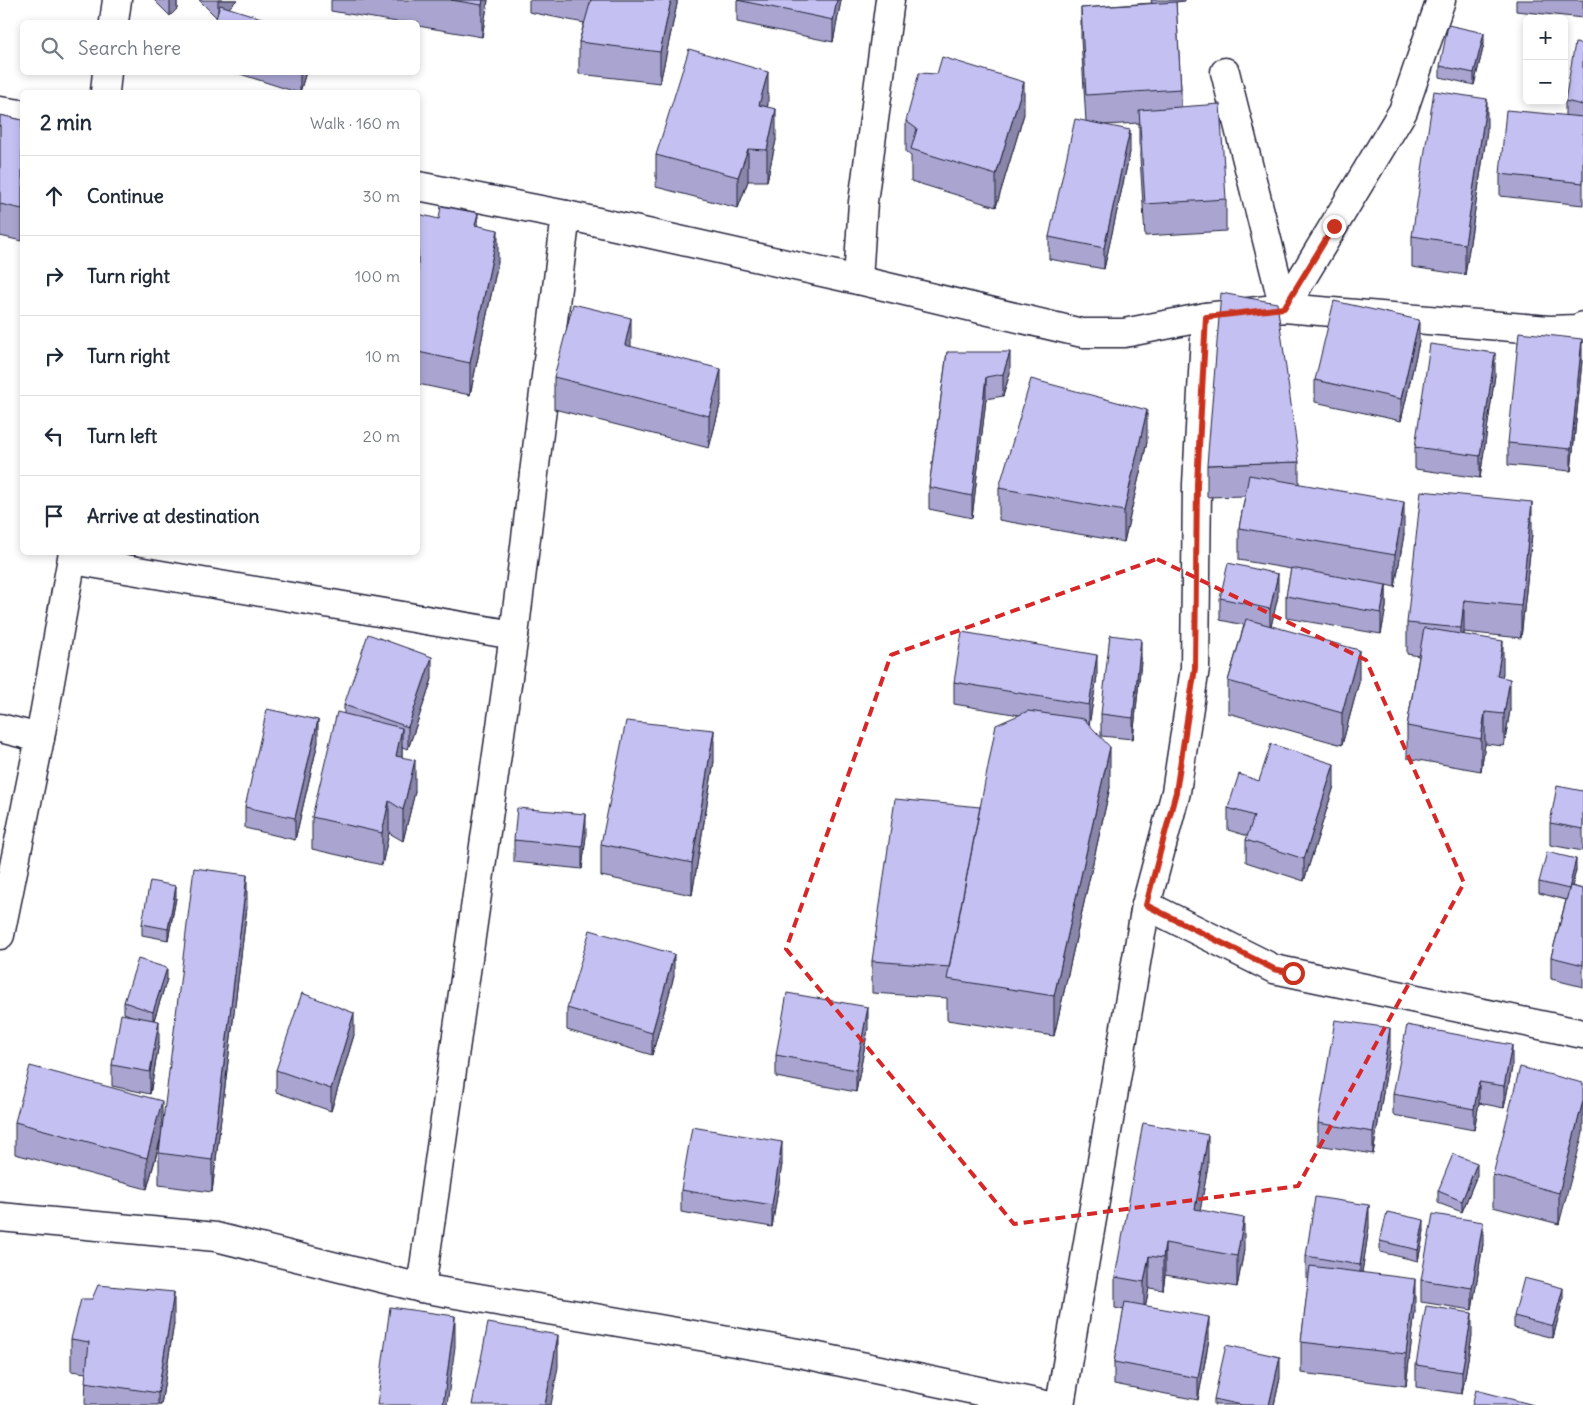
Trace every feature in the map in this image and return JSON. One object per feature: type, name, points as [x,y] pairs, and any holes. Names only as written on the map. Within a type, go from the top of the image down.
[{"type":"street","points":[[114,20],[117,0]]},
{"type":"street","points":[[858,280],[862,202],[890,0]]},
{"type":"street","points":[[1284,308],[1403,110],[1440,0]]},
{"type":"street","points":[[1225,72],[1284,308]]},
{"type":"street","points":[[105,90],[107,75]]},
{"type":"street","points":[[0,111],[20,114]]},
{"type":"street","points":[[420,186],[566,215],[858,280],[1082,333],[1124,333],[1206,317],[1284,308],[1550,330],[1577,329],[1583,326]]},
{"type":"street","points":[[421,1288],[514,635],[566,215]]},
{"type":"street","points":[[1060,1405],[1146,905],[1176,792],[1195,668],[1197,484],[1206,317]]},
{"type":"street","points":[[0,935],[40,738],[73,556],[514,635]]},
{"type":"street","points":[[0,728],[40,738]]},
{"type":"street","points":[[1146,905],[1274,969],[1583,1034]]},
{"type":"street","points":[[0,1217],[216,1237],[421,1288],[804,1354],[1045,1405]]},
{"type":"highlighted area","points":[[1157,559],[1366,660],[1464,883],[1298,1186],[1014,1224],[786,949],[891,655]]},
{"type":"building","points":[[451,0],[483,0],[482,5]]},
{"type":"building","points":[[591,0],[671,0],[660,52],[579,42]]},
{"type":"building","points":[[737,0],[837,0],[833,20]]},
{"type":"building","points":[[1176,2],[1181,89],[1086,95],[1081,8]]},
{"type":"building","points":[[220,5],[268,20],[216,20]]},
{"type":"building","points":[[1448,25],[1484,33],[1474,73],[1440,66]]},
{"type":"building","points":[[1575,43],[1583,44],[1583,105],[1568,102],[1568,84]]},
{"type":"building","points":[[689,49],[768,72],[759,105],[776,109],[767,150],[748,149],[738,177],[656,155]]},
{"type":"building","points":[[942,57],[1024,82],[996,175],[911,149],[917,129],[906,121],[919,73],[937,74]]},
{"type":"building","points":[[1434,91],[1487,99],[1465,244],[1412,236]]},
{"type":"building","points":[[1220,104],[1226,199],[1145,204],[1139,110]]},
{"type":"building","points":[[1506,110],[1583,117],[1583,183],[1500,174]]},
{"type":"building","points":[[0,115],[20,120],[20,209],[0,204]]},
{"type":"building","points":[[1075,119],[1130,130],[1104,248],[1049,237]]},
{"type":"building","points":[[441,206],[478,213],[475,225],[498,230],[470,363],[420,352],[420,214],[439,219]]},
{"type":"building","points":[[1221,293],[1277,303],[1299,462],[1207,465]]},
{"type":"building","points":[[1334,301],[1419,320],[1401,399],[1315,380]]},
{"type":"building","points":[[573,304],[631,318],[625,345],[721,369],[709,416],[554,377]]},
{"type":"building","points":[[1519,332],[1582,339],[1571,449],[1508,443]]},
{"type":"building","points":[[1430,344],[1495,353],[1480,456],[1415,447]]},
{"type":"building","points":[[947,352],[1010,352],[1003,374],[986,377],[972,496],[929,487]]},
{"type":"building","points":[[1031,379],[1147,410],[1124,511],[999,488]]},
{"type":"building","points":[[1249,475],[1404,502],[1395,555],[1239,528]]},
{"type":"building","points":[[1421,491],[1532,502],[1521,606],[1464,600],[1461,628],[1407,623]]},
{"type":"building","points":[[1228,563],[1278,574],[1270,609],[1220,598]]},
{"type":"building","points":[[1291,568],[1386,585],[1381,613],[1286,596]]},
{"type":"building","points":[[1246,619],[1359,650],[1342,713],[1228,681]]},
{"type":"building","points":[[1424,628],[1503,641],[1497,676],[1510,679],[1504,714],[1485,712],[1481,739],[1407,726]]},
{"type":"building","points":[[962,632],[1097,655],[1089,705],[954,682]]},
{"type":"building","points":[[368,634],[432,657],[408,727],[344,705]]},
{"type":"building","points":[[1110,635],[1141,639],[1133,718],[1101,714]]},
{"type":"building","points":[[267,709],[318,720],[295,818],[245,807]]},
{"type":"building","points":[[1028,711],[1084,719],[1110,747],[1054,996],[947,979],[996,725]]},
{"type":"building","points":[[337,712],[402,728],[396,756],[415,760],[403,810],[389,801],[382,833],[312,817]]},
{"type":"building","points":[[626,721],[714,730],[692,863],[601,844]]},
{"type":"building","points":[[1271,744],[1334,764],[1304,859],[1246,840],[1254,816],[1228,808],[1239,774],[1259,781]]},
{"type":"building","points":[[1557,786],[1583,791],[1583,829],[1550,823]]},
{"type":"building","points":[[895,799],[980,807],[949,967],[872,961]]},
{"type":"building","points":[[517,808],[586,814],[582,847],[514,840]]},
{"type":"building","points":[[1547,852],[1576,859],[1569,889],[1539,882]]},
{"type":"building","points":[[194,868],[247,875],[212,1160],[159,1153]]},
{"type":"building","points":[[150,881],[176,886],[168,929],[142,924]]},
{"type":"building","points":[[1570,886],[1583,889],[1583,965],[1551,957]]},
{"type":"building","points":[[590,930],[674,954],[652,1033],[567,1008]]},
{"type":"building","points":[[138,959],[167,968],[153,1012],[124,1002]]},
{"type":"building","points":[[302,993],[354,1013],[331,1089],[276,1070]]},
{"type":"building","points":[[787,993],[868,1007],[856,1070],[776,1055]]},
{"type":"building","points":[[121,1014],[159,1021],[150,1072],[112,1065]]},
{"type":"building","points":[[1335,1020],[1390,1028],[1373,1132],[1318,1123]]},
{"type":"building","points":[[1407,1025],[1512,1045],[1504,1086],[1479,1082],[1474,1109],[1393,1094]]},
{"type":"building","points":[[30,1066],[162,1101],[147,1158],[15,1122]]},
{"type":"building","points":[[1520,1067],[1583,1083],[1583,1101],[1559,1193],[1493,1175]]},
{"type":"building","points":[[1143,1123],[1208,1135],[1195,1209],[1244,1218],[1237,1256],[1165,1243],[1163,1258],[1149,1256],[1144,1282],[1115,1277]]},
{"type":"building","points":[[692,1127],[782,1142],[772,1205],[681,1190]]},
{"type":"building","points":[[1453,1154],[1477,1163],[1462,1201],[1438,1191]]},
{"type":"building","points":[[1315,1197],[1369,1205],[1360,1265],[1306,1256]]},
{"type":"building","points":[[1387,1212],[1424,1220],[1418,1250],[1380,1241]]},
{"type":"building","points":[[1433,1214],[1483,1222],[1472,1288],[1421,1280]]},
{"type":"building","points":[[1310,1266],[1415,1279],[1406,1354],[1301,1342]]},
{"type":"building","points":[[1524,1278],[1563,1288],[1553,1326],[1514,1316]]},
{"type":"building","points":[[98,1285],[174,1292],[158,1393],[85,1382],[89,1342],[71,1339],[81,1299],[92,1299]]},
{"type":"building","points":[[1125,1302],[1209,1317],[1198,1378],[1114,1362]]},
{"type":"building","points":[[1426,1306],[1472,1313],[1462,1372],[1416,1365]]},
{"type":"building","points":[[390,1307],[455,1316],[443,1405],[377,1405]]},
{"type":"building","points":[[488,1323],[558,1335],[545,1405],[472,1405]]},
{"type":"building","points":[[1226,1345],[1280,1357],[1269,1405],[1242,1405],[1214,1399]]},
{"type":"building","points":[[1476,1390],[1534,1405],[1472,1405]]},
{"type":"route","points":[[1293,973],[1274,969],[1146,905],[1176,792],[1195,668],[1197,484],[1206,317],[1284,308],[1334,226]]}]
